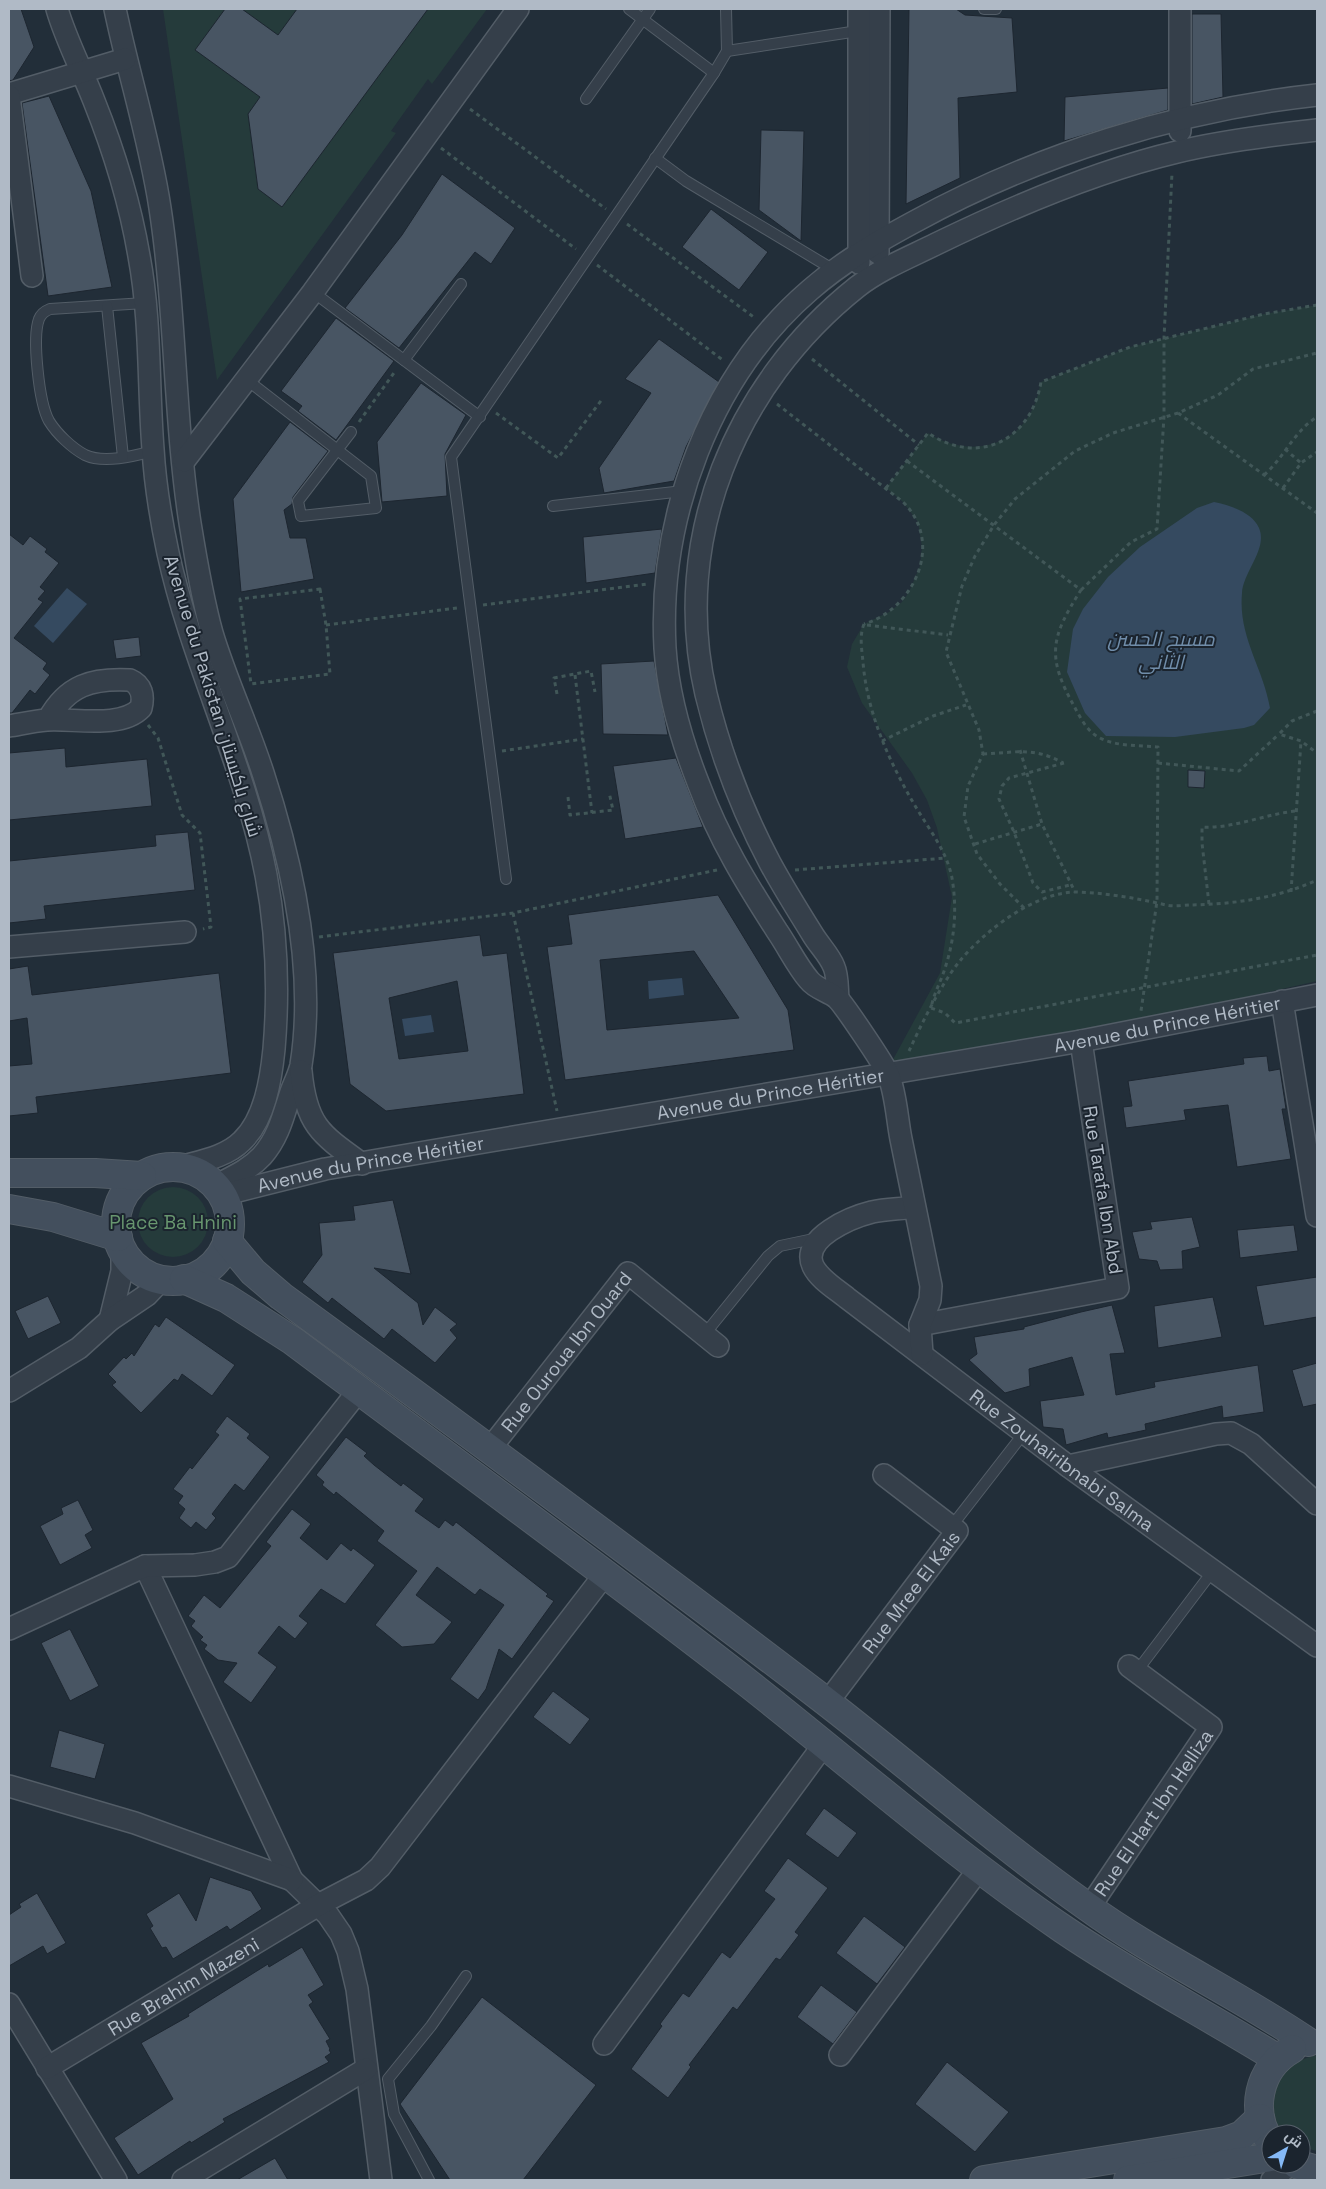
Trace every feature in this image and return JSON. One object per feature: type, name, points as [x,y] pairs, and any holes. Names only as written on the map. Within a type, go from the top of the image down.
[{"type":"main road","points":[[173,1279],[199,1274],[213,1264],[227,1241],[230,1220],[219,1190],[197,1172],[180,1167],[160,1168],[142,1176],[126,1191],[119,1205],[116,1221],[120,1242],[138,1268],[226,1298],[261,1319],[606,1574],[825,1743],[979,1869],[1063,1930],[1133,1974],[1278,2059]]},
{"type":"main road","points":[[9,1172],[76,1172],[142,1176]]},
{"type":"main road","points":[[9,1209],[53,1217],[120,1242]]},
{"type":"main road","points":[[227,1241],[253,1272],[281,1296],[827,1703],[1008,1849],[1089,1908],[1313,2042]]},
{"type":"main road","points":[[1263,2124],[1260,2118],[1259,2100],[1262,2083],[1270,2068],[1290,2050],[1313,2042]]},
{"type":"main road","points":[[984,2180],[1226,2141],[1242,2135],[1260,2118]]},
{"type":"main road","points":[[1128,2180],[1261,2159]]},
{"type":"street","name":"Avenue du Pakistan شارع باكيستان","points":[[57,9],[107,135],[130,210],[140,258],[145,303],[153,452],[168,551],[181,604],[250,815],[266,872],[274,927],[277,976],[272,1068],[265,1097],[255,1123],[240,1144],[226,1153],[180,1167]]},
{"type":"street","name":"Avenue du Pakistan شارع باكيستان","points":[[115,9],[125,59],[145,132],[160,208],[190,521],[212,632],[263,773],[281,832],[302,939],[304,1015],[300,1068],[283,1119],[271,1144],[247,1170],[219,1190]]},
{"type":"street","points":[[184,461],[313,292],[518,9]]},
{"type":"street","points":[[859,9],[858,31],[868,247],[878,274]]},
{"type":"street","points":[[859,285],[868,247],[879,9]]},
{"type":"street","points":[[1176,152],[1180,119],[1180,9]]},
{"type":"street","points":[[32,276],[16,208],[9,95],[125,59]]},
{"type":"street","points":[[922,1354],[920,1325],[930,1300],[932,1286],[914,1207],[893,1073],[838,999],[811,983],[735,866],[716,830],[697,782],[682,736],[670,687],[665,648],[666,582],[683,491],[704,437],[739,372],[777,322],[807,292],[834,270],[868,247],[941,207],[995,182],[1072,154],[1180,119],[1257,103],[1317,95]]},
{"type":"street","points":[[838,999],[835,968],[770,863],[732,779],[706,692],[699,650],[696,612],[698,576],[709,504],[722,468],[744,419],[760,391],[819,321],[859,285],[878,274],[1002,212],[1120,169],[1176,152],[1238,140],[1317,130]]},
{"type":"street","points":[[9,726],[48,720],[88,721],[130,716],[141,708],[143,695],[136,682],[124,680],[87,684],[74,689],[62,698],[48,720]]},
{"type":"street","points":[[735,866],[770,863]]},
{"type":"street","points":[[9,947],[185,932]]},
{"type":"street","name":"Avenue du Prince Héritier","points":[[219,1190],[561,1128],[1081,1041],[1317,995]]},
{"type":"street","points":[[1282,1002],[1317,1216]]},
{"type":"street","name":"Rue Tarafa Ibn Abd","points":[[920,1325],[1118,1288],[1081,1041]]},
{"type":"street","points":[[300,1068],[303,1094],[314,1123],[335,1146],[362,1164]]},
{"type":"street","points":[[820,1238],[840,1225],[872,1212],[914,1207]]},
{"type":"street","name":"Rue Zouhairibnabi Salma","points":[[820,1238],[812,1252],[813,1266],[827,1282],[1068,1466],[1212,1572],[1317,1646]]},
{"type":"street","points":[[110,1320],[122,1271],[120,1242]]},
{"type":"street","name":"Rue Ouroua Ibn Ouard","points":[[489,1450],[628,1273],[711,1341]]},
{"type":"street","points":[[9,1390],[79,1348],[110,1320],[173,1279]]},
{"type":"street","points":[[9,1629],[145,1566],[195,1565],[215,1562],[228,1557],[359,1390]]},
{"type":"street","points":[[1068,1466],[1216,1434],[1231,1433],[1251,1444],[1317,1504]]},
{"type":"street","name":"Rue Mree El Kais","points":[[827,1703],[957,1531],[884,1475]]},
{"type":"street","points":[[145,1566],[292,1880]]},
{"type":"street","name":"Rue Brahim Mazeni","points":[[47,2068],[320,1904],[366,1880],[380,1867],[606,1574]]},
{"type":"street","name":"Rue El Hart Ibn Helliza","points":[[1089,1908],[1211,1727],[1133,1668]]},
{"type":"street","points":[[604,2044],[825,1743]]},
{"type":"street","points":[[9,1786],[135,1823],[292,1880],[320,1904],[334,1923],[348,1951],[357,1989],[380,2180]]},
{"type":"street","points":[[840,2055],[979,1869]]},
{"type":"street","points":[[9,2004],[116,2180]]},
{"type":"street","points":[[184,2180],[366,2070]]},
{"type":"lane","points":[[629,9],[714,73]]},
{"type":"lane","points":[[586,99],[650,9]]},
{"type":"lane","points":[[506,879],[472,606],[451,458],[714,73],[726,52],[726,9]]},
{"type":"lane","points":[[984,9],[996,9]]},
{"type":"lane","points":[[726,52],[858,31]]},
{"type":"lane","points":[[655,158],[686,181],[834,270]]},
{"type":"lane","points":[[404,360],[461,284]]},
{"type":"lane","points":[[313,292],[480,417]]},
{"type":"lane","points":[[145,303],[50,309],[44,312],[40,318],[38,328],[36,363],[49,420],[65,440],[86,456],[123,457],[153,452]]},
{"type":"lane","points":[[107,306],[123,457]]},
{"type":"lane","points":[[247,380],[338,450],[371,476],[376,508],[300,516],[298,501],[338,450],[351,432]]},
{"type":"lane","points":[[554,506],[683,491]]},
{"type":"lane","points":[[711,1341],[768,1256],[780,1246],[820,1238]]},
{"type":"lane","points":[[951,1526],[1024,1432]]},
{"type":"lane","points":[[1133,1668],[1212,1572]]},
{"type":"lane","points":[[429,2180],[394,2114],[388,2080],[431,2026],[466,1976]]},
{"type":"path","points":[[1140,1030],[1143,988],[1157,901],[1158,747],[1121,744],[1097,736],[1083,722],[1066,692],[1054,660],[1057,635],[1066,613],[1081,590],[1131,542],[1157,529],[1164,416],[1164,338],[1176,152]]},
{"type":"path","points":[[886,488],[928,433],[939,441],[965,447],[978,448],[1002,442],[1018,430],[1031,413],[1041,382],[1130,347],[1264,314],[1317,305]]},
{"type":"path","points":[[796,346],[919,445]]},
{"type":"path","points":[[1024,908],[977,854],[964,817],[968,786],[983,754],[978,730],[966,705],[946,652],[948,635],[962,586],[975,556],[994,525],[1016,499],[1075,451],[1113,433],[1178,413],[1218,395],[1253,369],[1317,353]]},
{"type":"path","points":[[351,432],[404,360]]},
{"type":"path","points":[[760,391],[886,488],[914,513],[921,533],[921,560],[915,581],[902,602],[884,616],[864,624]]},
{"type":"path","points":[[488,406],[558,458],[603,398]]},
{"type":"path","points":[[1178,413],[1317,514]]},
{"type":"path","points":[[1264,475],[1275,466],[1285,449],[1317,417]]},
{"type":"path","points":[[1285,449],[1301,463]]},
{"type":"path","points":[[1283,488],[1301,463],[1317,452]]},
{"type":"path","points":[[907,461],[1081,590]]},
{"type":"path","points":[[326,625],[666,582]]},
{"type":"path","points":[[320,589],[326,625],[330,674],[251,684],[240,599],[320,589]]},
{"type":"path","points":[[864,624],[948,635]]},
{"type":"path","points":[[864,624],[861,641],[866,689],[882,740],[902,782],[946,858],[954,899],[954,932],[946,965],[934,993],[931,1008]]},
{"type":"path","points":[[558,694],[554,678],[591,671],[595,692]]},
{"type":"path","points":[[575,675],[592,813]]},
{"type":"path","points":[[882,740],[933,716],[966,705]]},
{"type":"path","points":[[1158,763],[1239,771],[1292,721],[1317,711]]},
{"type":"path","points":[[130,716],[144,722],[158,738],[182,815],[200,833],[212,927],[185,932]]},
{"type":"path","points":[[1279,734],[1301,741],[1317,752]]},
{"type":"path","points":[[489,753],[583,739]]},
{"type":"path","points":[[1291,892],[1301,741]]},
{"type":"path","points":[[983,754],[1020,750],[1052,756],[1064,763],[1009,778],[1002,786],[999,799],[1014,832],[1033,883],[1042,892],[1070,885]]},
{"type":"path","points":[[1020,750],[1042,824],[1075,892]]},
{"type":"path","points":[[568,797],[570,815],[592,813],[613,810],[609,792]]},
{"type":"path","points":[[1209,904],[1202,827],[1216,828],[1273,813],[1296,810]]},
{"type":"path","points":[[975,844],[1042,824]]},
{"type":"path","points":[[770,863],[946,858]]},
{"type":"path","points":[[302,939],[512,914],[735,866]]},
{"type":"path","points":[[893,1073],[959,962],[987,934],[1024,908],[1047,897],[1075,892],[1135,897],[1167,905],[1209,904],[1291,892],[1317,880]]},
{"type":"path","points":[[512,914],[561,1128]]},
{"type":"path","points":[[931,1008],[945,1013],[955,1023],[1317,955]]},
{"type":"green space","points":[[163,9],[487,9],[432,84],[428,79],[391,131],[396,133],[217,380]]},
{"type":"green space","points":[[1317,305],[1317,981],[1143,1021],[889,1067],[940,973],[952,897],[937,828],[927,800],[912,773],[862,703],[847,667],[852,644],[864,624],[889,612],[902,602],[909,592],[920,566],[922,547],[918,522],[903,502],[886,488],[928,433],[942,441],[972,447],[1001,441],[1014,433],[1025,422],[1033,408],[1041,382],[1130,347],[1264,314]]},
{"type":"green space","name":"Place Ba Hnini","points":[[173,1187],[186,1190],[198,1197],[205,1209],[208,1222],[205,1235],[198,1247],[186,1254],[173,1257],[160,1254],[148,1247],[141,1235],[138,1222],[141,1209],[148,1197],[160,1190]]},
{"type":"green space","points":[[1317,2055],[1317,2151],[1311,2150],[1311,2124],[1277,2124],[1272,2108],[1272,2096],[1282,2074],[1303,2059]]},
{"type":"water","name":"مسبح الحسن الثاني","points":[[1214,502],[1233,507],[1246,514],[1256,522],[1259,528],[1260,544],[1243,585],[1242,609],[1247,638],[1267,693],[1270,708],[1254,725],[1244,728],[1175,737],[1106,736],[1085,713],[1067,672],[1073,629],[1083,609],[1108,577],[1140,547],[1197,508]]},
{"type":"water","points":[[67,588],[87,604],[53,643],[34,626]]},
{"type":"water","points":[[682,978],[684,995],[649,999],[648,981]]},
{"type":"water","points":[[431,1015],[434,1032],[405,1036],[402,1019]]},
{"type":"building","points":[[9,9],[21,9],[34,47],[13,80],[9,81]]},
{"type":"building","points":[[225,9],[242,9],[278,35],[297,9],[428,9],[282,207],[258,189],[248,114],[260,97],[195,50]]},
{"type":"building","points":[[909,9],[956,9],[965,15],[1012,18],[1017,92],[958,98],[960,178],[906,204]]},
{"type":"building","points":[[1192,14],[1221,14],[1223,97],[1192,104]]},
{"type":"building","points":[[1168,88],[1168,110],[1064,141],[1065,97]]},
{"type":"building","points":[[49,96],[91,191],[112,287],[48,296],[22,103]]},
{"type":"building","points":[[761,130],[804,131],[801,241],[759,210]]},
{"type":"building","points":[[442,174],[515,228],[491,264],[475,252],[399,348],[345,308],[402,235]]},
{"type":"building","points":[[711,209],[768,252],[739,290],[682,247]]},
{"type":"building","points":[[336,318],[394,361],[336,440],[298,411],[302,406],[281,391]]},
{"type":"building","points":[[659,339],[719,382],[686,447],[674,481],[604,493],[599,468],[651,393],[625,379]]},
{"type":"building","points":[[421,383],[466,415],[445,454],[447,496],[382,502],[377,442]]},
{"type":"building","points":[[290,422],[328,451],[293,497],[292,504],[284,510],[290,538],[306,538],[314,579],[241,592],[233,499]]},
{"type":"building","points":[[662,529],[655,573],[586,583],[583,537]]},
{"type":"building","points":[[9,534],[23,545],[30,536],[47,549],[45,552],[59,563],[40,587],[45,591],[38,599],[43,602],[14,638],[47,663],[43,669],[50,675],[35,694],[30,690],[12,713],[9,713]]},
{"type":"building","points":[[139,637],[141,656],[116,659],[113,640]]},
{"type":"building","points":[[654,661],[668,735],[603,734],[601,664]]},
{"type":"building","points":[[65,748],[66,767],[147,759],[152,806],[9,820],[9,753]]},
{"type":"building","points":[[676,758],[703,827],[625,839],[613,766]]},
{"type":"building","points":[[1188,770],[1205,771],[1204,788],[1188,787]]},
{"type":"building","points":[[188,832],[195,890],[44,906],[46,919],[9,923],[9,861],[156,846],[155,835]]},
{"type":"building","points":[[718,895],[788,1010],[794,1050],[565,1080],[547,947],[572,944],[568,915]],"holes":[[[694,951],[739,1018],[607,1030],[600,960]]]},
{"type":"building","points":[[480,935],[483,956],[507,953],[524,1094],[386,1111],[350,1084],[333,953]],"holes":[[[457,981],[468,1051],[399,1059],[389,998]]]},
{"type":"building","points":[[28,966],[32,995],[219,973],[231,1073],[36,1097],[38,1113],[9,1116],[9,1066],[32,1064],[27,1018],[9,1021],[9,969]]},
{"type":"building","points":[[1267,1056],[1269,1071],[1280,1069],[1286,1109],[1282,1109],[1291,1159],[1237,1167],[1228,1105],[1184,1110],[1186,1120],[1126,1128],[1123,1107],[1132,1106],[1128,1081],[1244,1064],[1243,1058]]},
{"type":"building","points":[[393,1200],[411,1274],[374,1268],[418,1303],[423,1325],[435,1307],[457,1324],[450,1330],[457,1338],[435,1363],[392,1329],[384,1339],[332,1298],[328,1303],[302,1282],[322,1255],[319,1223],[355,1220],[353,1206]]},
{"type":"building","points":[[1192,1217],[1200,1247],[1182,1251],[1183,1269],[1160,1270],[1157,1261],[1139,1259],[1132,1232],[1152,1229],[1150,1222]]},
{"type":"building","points":[[1294,1225],[1298,1251],[1240,1258],[1237,1230]]},
{"type":"building","points":[[1317,1277],[1317,1317],[1264,1326],[1256,1286]]},
{"type":"building","points":[[48,1296],[61,1323],[28,1339],[15,1311]]},
{"type":"building","points":[[1213,1297],[1222,1337],[1158,1348],[1154,1306]]},
{"type":"building","points":[[1112,1305],[1125,1353],[1110,1354],[1116,1395],[1155,1387],[1154,1382],[1258,1365],[1264,1412],[1223,1418],[1222,1406],[1145,1424],[1146,1430],[1108,1438],[1107,1433],[1066,1445],[1063,1429],[1043,1427],[1040,1401],[1084,1395],[1072,1357],[1029,1369],[1030,1386],[1005,1393],[969,1360],[977,1354],[974,1337],[1024,1329],[1024,1327]]},
{"type":"building","points":[[166,1317],[235,1365],[212,1396],[182,1374],[178,1381],[174,1379],[141,1413],[112,1385],[116,1382],[108,1374],[124,1357],[126,1359],[132,1353],[134,1356],[155,1324],[159,1327]]},
{"type":"building","points":[[1317,1363],[1317,1404],[1303,1407],[1292,1370]]},
{"type":"building","points":[[227,1416],[250,1434],[247,1438],[270,1457],[244,1491],[235,1484],[212,1514],[216,1518],[206,1530],[196,1522],[191,1528],[179,1518],[185,1509],[178,1503],[183,1496],[173,1489],[219,1435],[215,1432]]},
{"type":"building","points":[[346,1437],[367,1453],[364,1456],[374,1465],[401,1486],[403,1483],[424,1499],[415,1511],[439,1528],[445,1520],[453,1526],[456,1522],[548,1594],[546,1596],[554,1601],[512,1659],[499,1649],[486,1689],[478,1700],[450,1679],[504,1605],[480,1589],[475,1595],[437,1567],[416,1595],[452,1622],[434,1644],[402,1647],[375,1625],[417,1571],[377,1541],[384,1531],[336,1492],[334,1495],[322,1485],[324,1482],[316,1475]]},
{"type":"building","points":[[78,1500],[93,1530],[85,1535],[92,1548],[60,1565],[40,1526],[63,1514],[61,1508]]},
{"type":"building","points":[[292,1509],[311,1524],[300,1538],[327,1560],[341,1543],[351,1551],[353,1548],[375,1565],[345,1604],[321,1589],[299,1616],[308,1623],[295,1639],[279,1626],[258,1653],[277,1667],[251,1703],[223,1682],[237,1663],[218,1660],[204,1649],[207,1645],[200,1640],[203,1637],[191,1626],[195,1621],[188,1616],[204,1595],[220,1608],[271,1546],[266,1542]]},
{"type":"building","points":[[70,1629],[99,1686],[70,1701],[41,1643]]},
{"type":"building","points":[[553,1691],[590,1719],[570,1745],[533,1717]]},
{"type":"building","points":[[59,1730],[105,1744],[95,1779],[50,1767]]},
{"type":"building","points":[[824,1808],[857,1833],[838,1858],[805,1834]]},
{"type":"building","points":[[788,1858],[828,1888],[795,1932],[799,1935],[780,1960],[776,1958],[737,2010],[733,2007],[689,2065],[691,2067],[668,2098],[631,2069],[683,1993],[689,1997],[722,1952],[730,1958],[775,1899],[764,1891]]},
{"type":"building","points":[[210,1877],[251,1891],[262,1909],[230,1930],[227,1926],[173,1959],[166,1947],[162,1948],[150,1928],[153,1926],[146,1914],[179,1893],[196,1921]]},
{"type":"building","points":[[37,1893],[66,1943],[47,1954],[43,1946],[9,1966],[9,1915],[21,1907],[19,1904]]},
{"type":"building","points":[[864,1916],[905,1947],[877,1984],[836,1953]]},
{"type":"building","points":[[302,1947],[324,1985],[308,1995],[313,2002],[309,2005],[330,2039],[326,2041],[331,2053],[325,2057],[329,2062],[223,2119],[225,2122],[191,2143],[190,2141],[138,2175],[114,2138],[173,2099],[141,2043],[189,2016],[188,2014],[268,1964],[269,1967]]},
{"type":"building","points":[[821,1985],[857,2012],[833,2044],[797,2017]]},
{"type":"building","points":[[482,1997],[596,2085],[523,2180],[450,2180],[400,2104]]},
{"type":"building","points":[[947,2062],[1009,2112],[975,2152],[915,2104]]},
{"type":"building","points":[[275,2158],[288,2180],[237,2180]]}]
